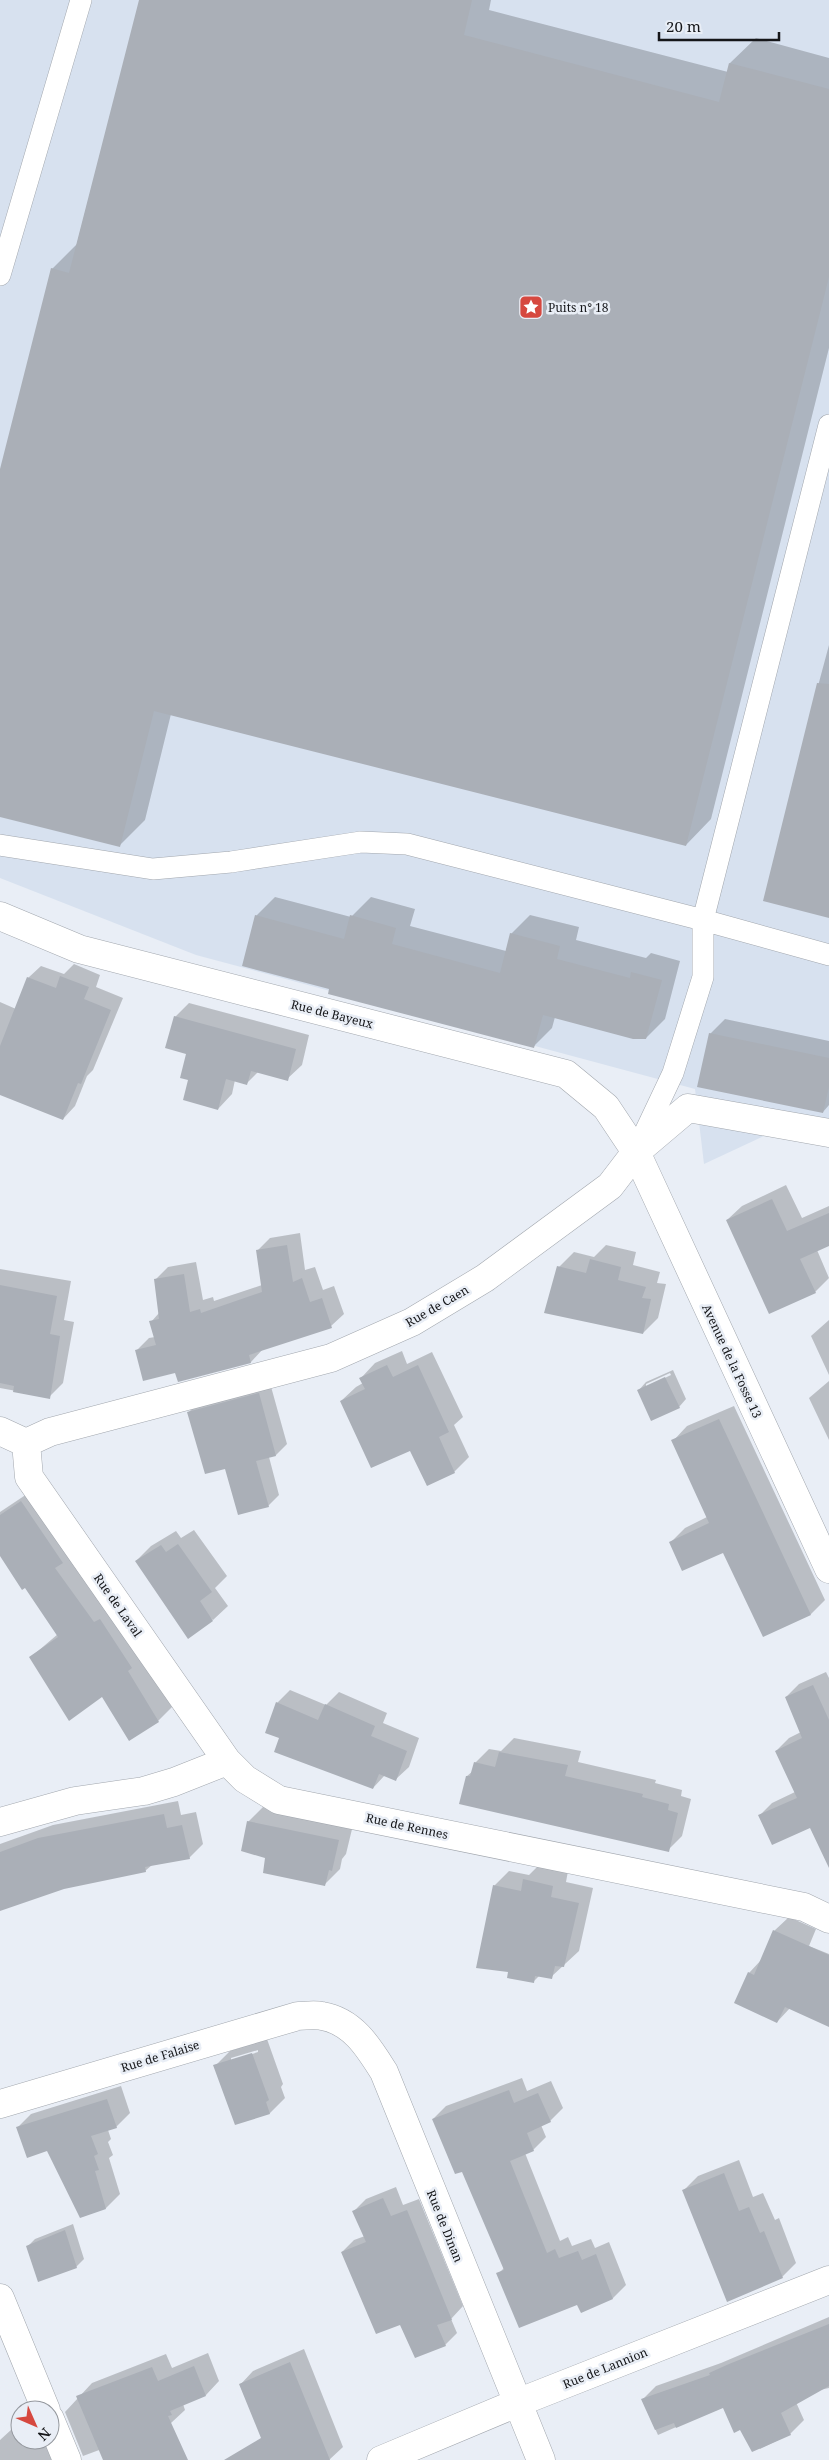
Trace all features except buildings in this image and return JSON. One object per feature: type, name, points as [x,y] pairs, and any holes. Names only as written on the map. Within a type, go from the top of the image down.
[{"type":"street","name":"Rue de Bayeux","points":[[0,916],[79,949],[566,1074],[606,1107],[636,1152]]},
{"type":"street","name":"Rue de Caen","points":[[26,1443],[50,1432],[331,1358],[412,1322],[485,1278],[610,1186],[636,1152],[688,1108],[829,1133]]},
{"type":"street","name":"Avenue de la Fosse 13","points":[[636,1152],[829,1569]]},
{"type":"street","points":[[0,1431],[26,1443]]},
{"type":"street","name":"Rue de Laval","points":[[26,1443],[29,1478],[227,1761]]},
{"type":"street","points":[[0,1822],[75,1801],[152,1788],[227,1761]]},
{"type":"street","name":"Rue de Rennes","points":[[227,1761],[244,1779],[280,1800],[804,1907],[829,1919]]},
{"type":"street","name":"Rue de Falaise","points":[[0,2104],[274,2022],[298,2016],[322,2016]]},
{"type":"street","name":"Rue de Dinan","points":[[322,2016],[342,2023],[358,2034],[370,2048],[384,2072],[541,2460]]},
{"type":"street","name":"Rue de Lannion","points":[[381,2460],[517,2403],[829,2280]]},
{"type":"street","points":[[0,2298],[42,2400]]},
{"type":"street","points":[[60,2443],[67,2460]]},
{"type":"lane","points":[[0,275],[81,0]]},
{"type":"lane","points":[[636,1152],[673,1073],[703,977],[703,920],[829,425]]},
{"type":"lane","points":[[0,845],[154,869],[231,862],[361,842],[407,844],[703,920],[829,955]]},
{"type":"shaded area","points":[[0,0],[829,0],[829,1142],[777,1130],[704,1164],[695,1089],[196,955],[0,878]]},
{"type":"place","name":"Puits n° 18","points":[[531,307]]}]
